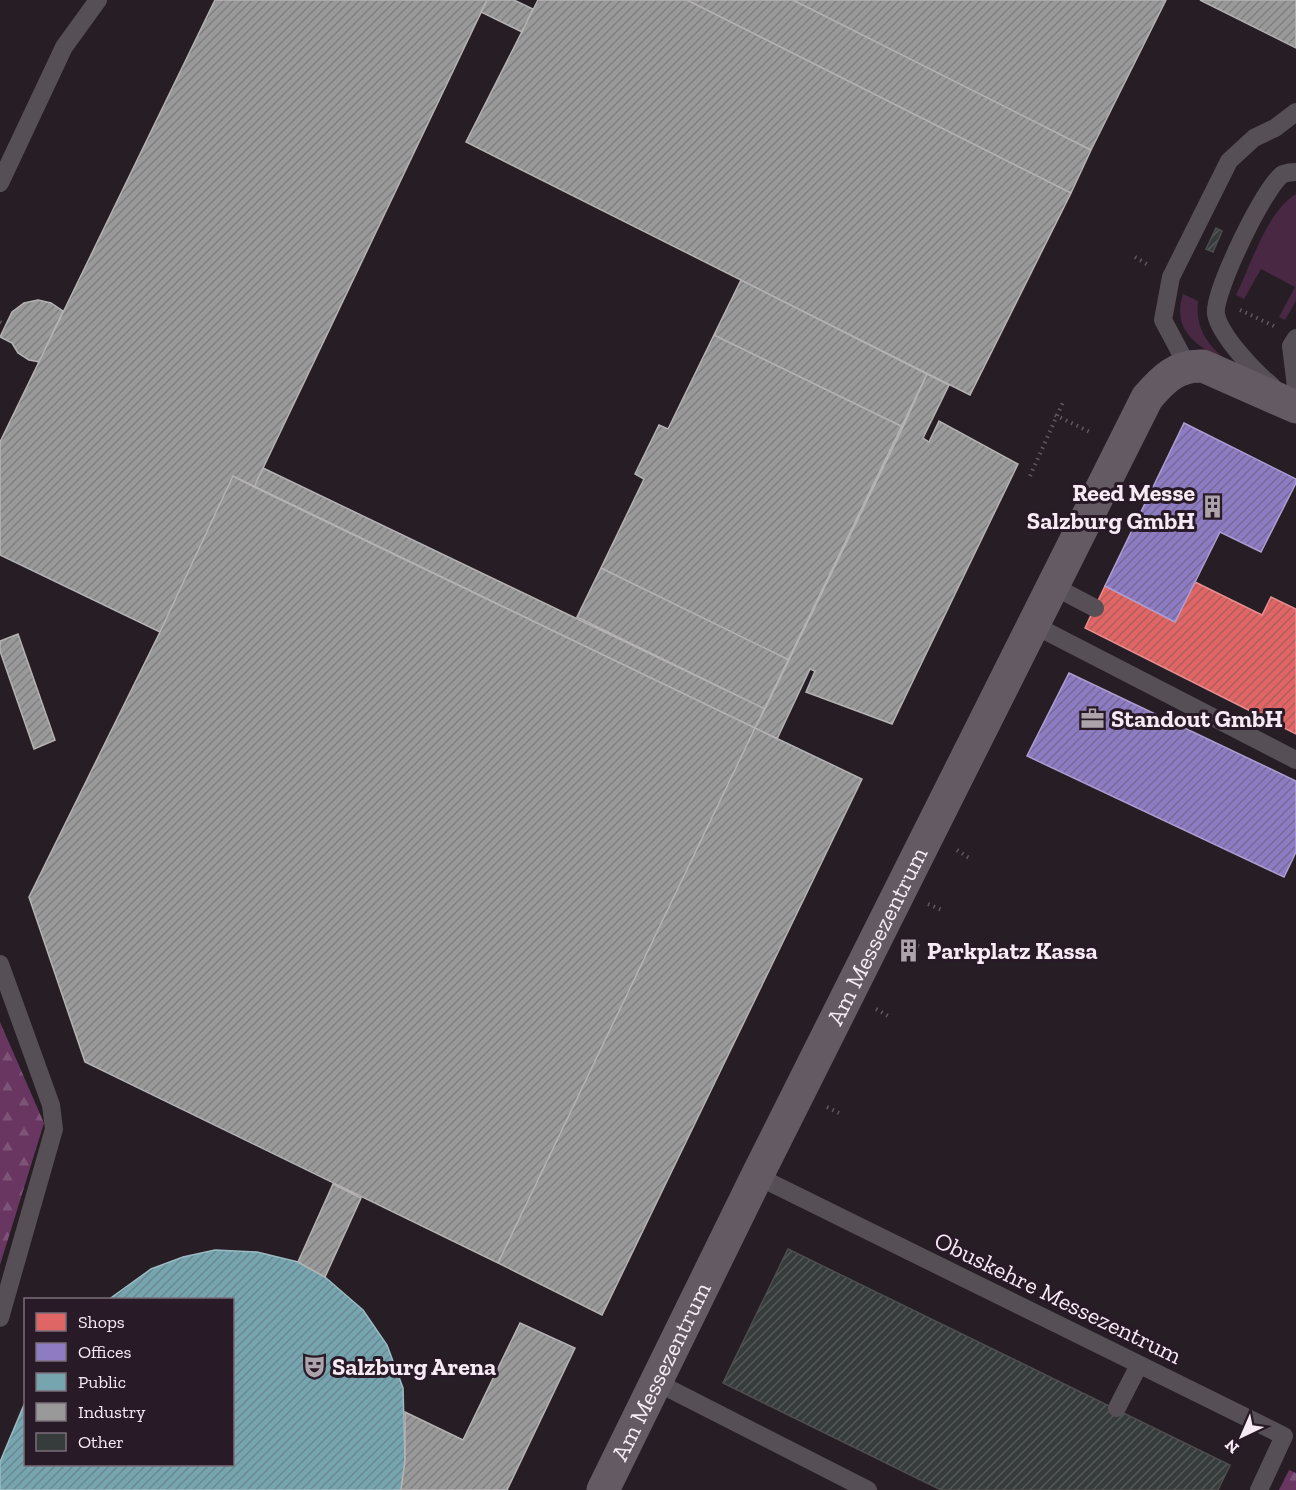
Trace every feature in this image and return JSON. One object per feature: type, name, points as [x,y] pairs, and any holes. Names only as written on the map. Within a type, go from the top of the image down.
[{"type":"street","name":"Am Messezentrum","points":[[603,1490],[757,1176],[1147,398],[1174,372],[1187,365]]},
{"type":"street","points":[[1187,365],[1203,366],[1296,407]]},
{"type":"street","points":[[1156,387],[1184,381],[1201,386],[1254,410],[1296,407]]},
{"type":"lane","points":[[0,183],[64,47],[98,0]]},
{"type":"lane","points":[[1187,365],[1163,320],[1171,278],[1229,161],[1254,138],[1275,128],[1296,112]]},
{"type":"lane","points":[[1296,172],[1282,175],[1264,197],[1220,286],[1216,314],[1235,349],[1257,373],[1296,407]]},
{"type":"lane","points":[[1296,338],[1291,346],[1296,387]]},
{"type":"lane","points":[[1053,586],[1095,608]]},
{"type":"lane","points":[[1034,625],[1296,760]]},
{"type":"lane","points":[[0,964],[51,1105],[54,1129],[0,1318]]},
{"type":"lane","name":"Obuskehre Messezentrum","points":[[757,1176],[1284,1436],[1258,1490]]},
{"type":"lane","points":[[1117,1408],[1139,1365]]},
{"type":"lane","points":[[656,1382],[868,1490]]},
{"type":"path","points":[[0,322],[5,325]]},
{"type":"path","points":[[1030,476],[1055,415],[1064,400]]},
{"type":"path","points":[[1055,415],[1092,433]]},
{"type":"shaded area","points":[[1296,194],[1296,301],[1285,320],[1279,317],[1295,287],[1261,269],[1244,299],[1236,295],[1268,226],[1276,213]]},
{"type":"shaded area","points":[[1183,294],[1198,301],[1198,319],[1204,335],[1227,361],[1206,350],[1184,328],[1180,307]]},
{"type":"green space","points":[[0,1022],[44,1123],[0,1265]]},
{"type":"green space","points":[[1289,1470],[1296,1473],[1296,1490],[1279,1490]]},
{"type":"building: Shops","points":[[1195,582],[1262,615],[1271,597],[1296,609],[1296,734],[1085,628],[1105,586],[1175,622]]},
{"type":"building: Offices","name":"Reed Messe Salzburg GmbH","points":[[1184,423],[1296,479],[1296,483],[1261,552],[1220,532],[1175,622],[1105,586]]},
{"type":"building: Offices","points":[[1069,673],[1296,781],[1296,852],[1284,877],[1027,756]]},
{"type":"building: Public","name":"Salzburg Arena","points":[[215,1250],[257,1252],[298,1262],[325,1277],[363,1310],[387,1345],[403,1388],[405,1461],[401,1490],[0,1490],[0,1462],[24,1405],[24,1466],[234,1466],[234,1298],[111,1298],[151,1269],[183,1257]]},
{"type":"building: Industry","points":[[215,0],[487,0],[254,487],[233,476],[160,632],[0,555],[0,442]]},
{"type":"building: Industry","points":[[487,0],[514,0],[533,9],[522,32],[481,12]]},
{"type":"building: Industry","points":[[538,0],[687,0],[1071,193],[970,395],[466,142]]},
{"type":"building: Industry","points":[[687,0],[793,0],[1091,150],[1071,193]]},
{"type":"building: Industry","points":[[793,0],[1166,0],[1091,150]]},
{"type":"building: Industry","points":[[1200,0],[1296,0],[1296,48]]},
{"type":"building: Industry","points":[[741,280],[927,374],[903,427],[714,335]]},
{"type":"building: Industry","points":[[38,300],[51,303],[63,311],[39,362],[29,360],[18,353],[12,343],[0,337],[12,312],[24,303]]},
{"type":"building: Industry","points":[[714,335],[903,427],[789,660],[601,568],[644,479],[635,474],[659,425],[668,429]]},
{"type":"building: Industry","points":[[927,374],[949,385],[923,438],[929,442],[939,421],[1018,464],[892,724],[806,692],[815,671],[810,669],[777,739],[755,728]]},
{"type":"building: Industry","points":[[263,468],[765,709],[755,728],[254,487]]},
{"type":"building: Industry","points":[[233,476],[755,728],[498,1263],[85,1062],[29,897],[160,632]]},
{"type":"building: Industry","points":[[601,568],[789,660],[765,709],[577,617]]},
{"type":"building: Industry","points":[[18,634],[55,740],[34,749],[0,651],[0,641]]},
{"type":"building: Industry","points":[[755,728],[862,779],[602,1315],[498,1263]]},
{"type":"building: Industry","points":[[333,1184],[361,1198],[325,1277],[298,1262]]},
{"type":"building: Industry","points":[[520,1323],[575,1348],[507,1490],[401,1490],[405,1461],[405,1412],[463,1440]]},
{"type":"building: Other","points":[[1216,228],[1222,231],[1213,252],[1206,249]]},
{"type":"building: Other","name":"Parkplatz Kassa","points":[[909,939],[919,945],[910,962],[900,957]]},
{"type":"building: Other","points":[[788,1249],[1230,1465],[1218,1490],[941,1490],[723,1383]]},
{"type":"place","name":"Reed Messe Salzburg GmbH","points":[[1213,507]]},
{"type":"place","name":"Standout GmbH","points":[[1093,719]]},
{"type":"place","name":"Parkplatz Kassa","points":[[909,951]]},
{"type":"place","name":"Salzburg Arena","points":[[314,1367]]}]
